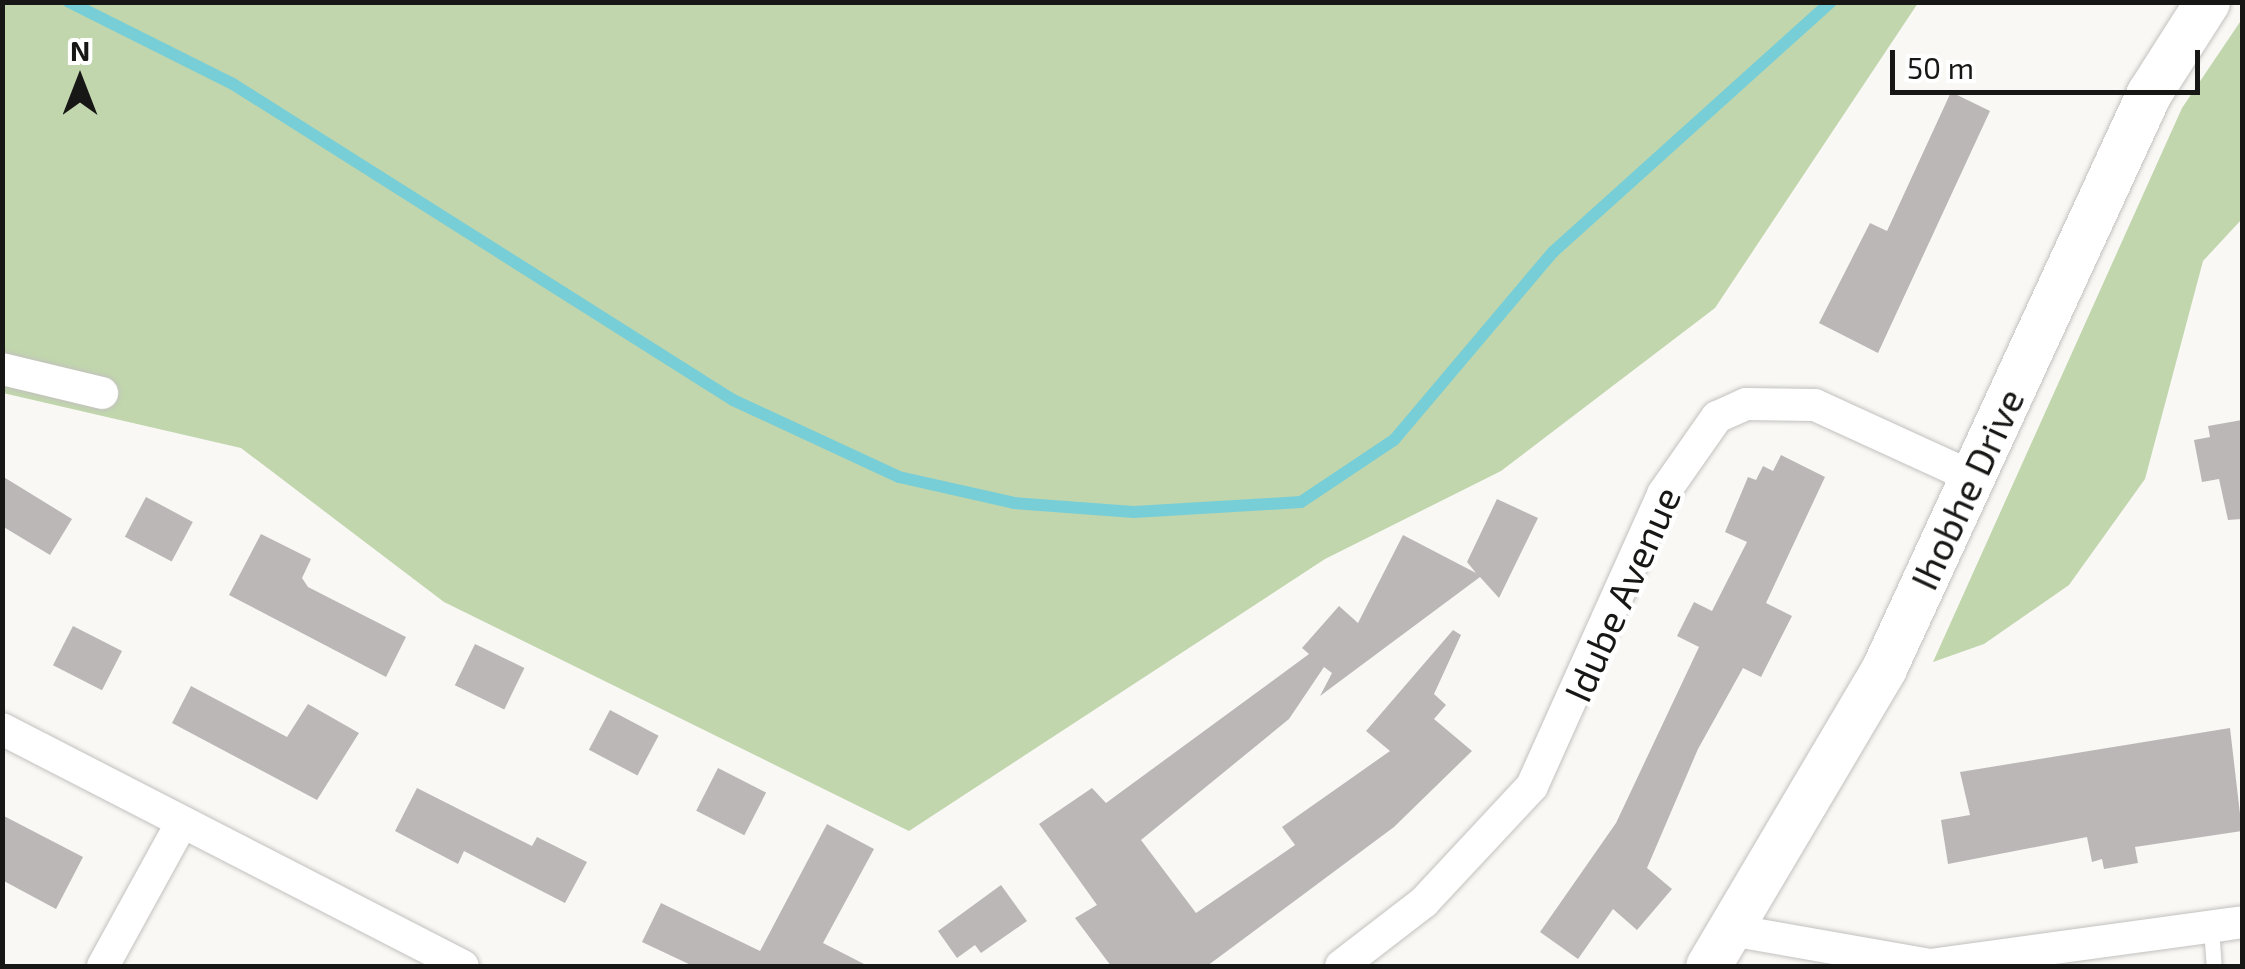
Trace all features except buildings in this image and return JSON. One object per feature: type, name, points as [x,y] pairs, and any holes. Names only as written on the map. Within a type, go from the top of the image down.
[{"type":"street","name":"Ihobhe Drive","points":[[1720,948],[1884,668],[2149,93],[2207,2]]},
{"type":"street","points":[[2,369],[102,393]]},
{"type":"street","name":"Idube Avenue","points":[[1340,966],[1424,902],[1532,786],[1663,494],[1717,417],[1746,404],[1815,405],[1972,477]]},
{"type":"street","points":[[2,728],[180,824],[463,966]]},
{"type":"street","points":[[104,966],[180,824]]},
{"type":"street","points":[[1720,948],[1930,964],[2226,925]]},
{"type":"lane","points":[[2214,966],[2226,925]]},
{"type":"green space","points":[[3,3],[1918,3],[1715,308],[1501,471],[1325,559],[909,831],[444,602],[241,448],[3,393]]},
{"type":"green space","points":[[2242,19],[2242,219],[2203,261],[2145,479],[2069,585],[1984,644],[1933,662],[2182,108]]},
{"type":"waterway","points":[[69,2],[233,84],[733,400],[899,477],[1014,503],[1134,512],[1301,502],[1394,440],[1553,252],[1831,2]]}]
